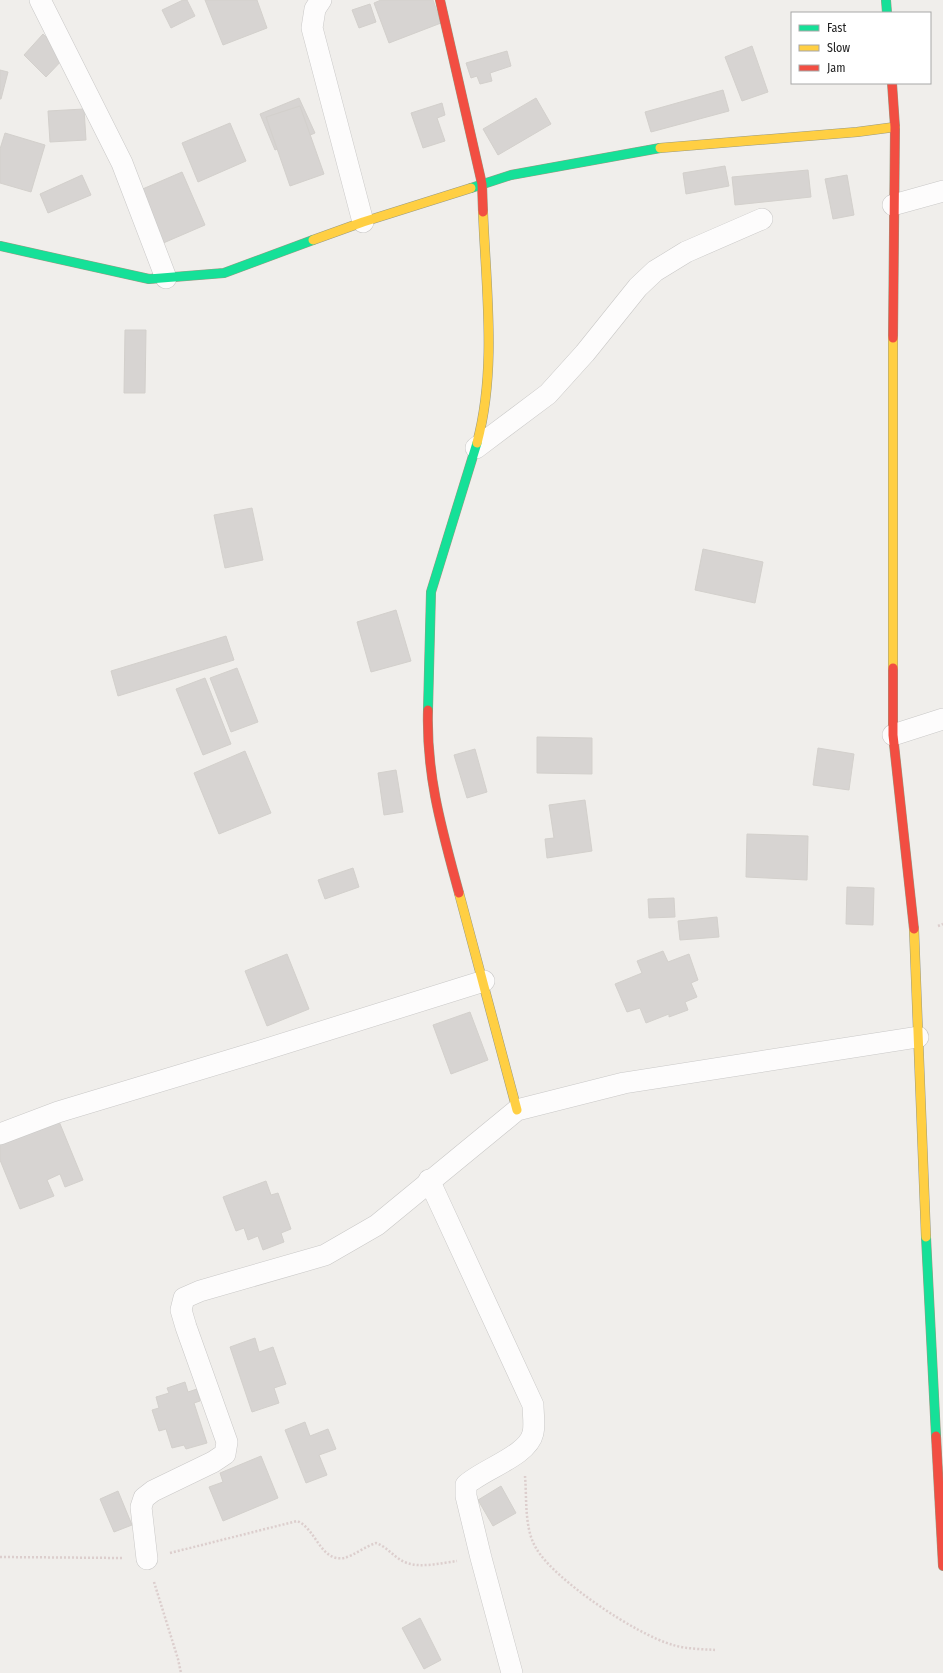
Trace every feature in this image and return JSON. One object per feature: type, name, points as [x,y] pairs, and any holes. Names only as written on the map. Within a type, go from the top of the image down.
[{"type":"street","points":[[40,0],[122,163],[166,278]]},
{"type":"street","points":[[321,0],[315,10],[312,28],[363,222]]},
{"type":"street","points":[[440,0],[482,184],[489,369],[484,418],[431,592],[427,733],[431,781],[438,814],[484,981],[517,1110]]},
{"type":"street","points":[[886,0],[887,12]]},
{"type":"street","points":[[892,84],[895,127],[893,205],[893,735],[915,935],[924,1208],[943,1566]]},
{"type":"street","points":[[0,246],[149,279],[224,273],[363,222],[511,175],[646,149],[857,132],[895,127]]},
{"type":"street","points":[[893,205],[943,191]]},
{"type":"street","points":[[476,448],[548,394],[586,353],[638,287],[655,271],[686,252],[762,219]]},
{"type":"street","points":[[893,735],[943,719]]},
{"type":"street","points":[[0,1134],[58,1112],[484,981]]},
{"type":"street","points":[[147,1559],[141,1507],[144,1498],[153,1491],[213,1462],[225,1454],[227,1442],[186,1327],[181,1310],[184,1298],[200,1291],[325,1255],[376,1225],[429,1180],[517,1110],[624,1083],[918,1038]]},
{"type":"street","points":[[429,1180],[533,1405],[533,1434],[522,1450],[474,1477],[466,1485],[466,1496],[480,1558],[512,1673]]},
{"type":"path","points":[[522,1450],[529,1531],[536,1548],[546,1561],[601,1607],[641,1632],[674,1645],[715,1650]]},
{"type":"path","points":[[0,1557],[147,1559],[297,1521],[305,1524],[323,1550],[332,1556],[344,1558],[376,1543],[385,1546],[407,1563],[422,1565],[480,1558]]},
{"type":"path","points":[[147,1559],[181,1673]]},
{"type":"building","points":[[183,0],[187,0],[195,16],[171,28],[162,10]]},
{"type":"building","points":[[205,0],[257,0],[267,28],[223,45]]},
{"type":"building","points":[[381,0],[433,0],[441,23],[389,43],[374,3]]},
{"type":"building","points":[[370,4],[376,22],[359,28],[352,10]]},
{"type":"building","points":[[43,34],[66,56],[46,77],[24,55]]},
{"type":"building","points":[[752,46],[768,92],[742,101],[725,57]]},
{"type":"building","points":[[507,51],[511,66],[490,73],[492,81],[480,84],[477,76],[471,78],[466,63]]},
{"type":"building","points":[[0,70],[8,72],[1,99],[0,99]]},
{"type":"building","points":[[723,90],[729,111],[651,132],[645,112]]},
{"type":"building","points":[[299,98],[315,133],[275,150],[260,114]]},
{"type":"building","points":[[536,98],[551,124],[498,155],[483,129]]},
{"type":"building","points":[[442,103],[445,115],[437,118],[445,141],[423,148],[411,113]]},
{"type":"building","points":[[300,106],[324,174],[290,186],[266,117]]},
{"type":"building","points":[[84,109],[86,140],[50,142],[48,111]]},
{"type":"building","points":[[230,123],[246,161],[198,182],[182,143]]},
{"type":"building","points":[[5,133],[45,145],[31,192],[0,183],[0,149]]},
{"type":"building","points":[[725,166],[729,186],[686,194],[683,173]]},
{"type":"building","points":[[808,170],[811,197],[735,205],[732,177]]},
{"type":"building","points":[[182,172],[205,225],[161,244],[138,191]]},
{"type":"building","points":[[82,175],[91,195],[48,213],[40,194]]},
{"type":"building","points":[[847,175],[854,215],[833,219],[825,179]]},
{"type":"building","points":[[125,330],[146,330],[145,393],[124,393]]},
{"type":"building","points":[[252,508],[263,560],[225,568],[214,515]]},
{"type":"building","points":[[703,549],[763,562],[755,603],[695,590]]},
{"type":"building","points":[[396,610],[411,661],[371,672],[357,622]]},
{"type":"building","points":[[226,636],[234,660],[118,696],[111,671]]},
{"type":"building","points":[[237,668],[258,722],[231,732],[210,678]]},
{"type":"building","points":[[205,678],[231,744],[203,755],[176,689]]},
{"type":"building","points":[[537,737],[592,738],[592,774],[537,773]]},
{"type":"building","points":[[818,748],[854,754],[849,790],[813,785]]},
{"type":"building","points":[[475,749],[487,792],[467,798],[454,755]]},
{"type":"building","points":[[245,751],[271,813],[219,834],[194,773]]},
{"type":"building","points":[[396,770],[403,812],[384,815],[378,773]]},
{"type":"building","points":[[585,800],[592,851],[547,858],[545,839],[554,838],[549,805]]},
{"type":"building","points":[[747,834],[808,836],[807,880],[746,877]]},
{"type":"building","points":[[353,868],[359,887],[325,899],[318,880]]},
{"type":"building","points":[[847,887],[874,888],[873,925],[846,924]]},
{"type":"building","points":[[674,898],[675,917],[649,918],[648,899]]},
{"type":"building","points":[[717,917],[719,937],[680,940],[678,921]]},
{"type":"building","points":[[663,951],[668,962],[689,954],[698,980],[691,983],[697,997],[685,1002],[688,1010],[669,1017],[669,1014],[646,1023],[640,1008],[627,1012],[615,984],[642,973],[637,961]]},
{"type":"building","points":[[287,954],[309,1009],[267,1026],[245,971]]},
{"type":"building","points":[[470,1012],[488,1060],[451,1074],[433,1025]]},
{"type":"building","points":[[58,1119],[83,1180],[65,1187],[60,1174],[47,1180],[54,1196],[20,1209],[0,1160],[0,1142]]},
{"type":"building","points":[[266,1181],[271,1195],[278,1193],[291,1229],[281,1233],[284,1242],[263,1250],[258,1236],[248,1240],[244,1228],[236,1231],[223,1197]]},
{"type":"building","points":[[255,1338],[259,1352],[273,1347],[286,1384],[274,1388],[279,1403],[252,1412],[230,1347]]},
{"type":"building","points":[[185,1382],[188,1392],[197,1389],[200,1401],[194,1403],[207,1443],[186,1449],[184,1445],[172,1448],[166,1429],[159,1431],[152,1410],[159,1408],[156,1397],[169,1393],[167,1388]]},
{"type":"building","points":[[305,1422],[310,1436],[328,1429],[336,1449],[319,1455],[327,1475],[306,1483],[285,1430]]},
{"type":"building","points":[[261,1456],[278,1498],[223,1521],[209,1487],[223,1482],[220,1473]]},
{"type":"building","points":[[501,1486],[516,1513],[493,1526],[478,1500]]},
{"type":"building","points":[[118,1491],[132,1525],[114,1532],[100,1499]]},
{"type":"building","points":[[420,1618],[441,1660],[424,1669],[402,1628]]},
{"type":"traffic: fast","points":[[886,0],[887,12]]},
{"type":"traffic: fast","points":[[471,188],[511,175],[660,148]]},
{"type":"traffic: fast","points":[[0,246],[149,279],[224,273],[313,240]]},
{"type":"traffic: fast","points":[[428,710],[431,592],[477,443]]},
{"type":"traffic: fast","points":[[926,1237],[936,1436]]},
{"type":"traffic: slow","points":[[660,148],[857,132],[895,127]]},
{"type":"traffic: slow","points":[[313,240],[363,222],[471,188]]},
{"type":"traffic: slow","points":[[477,443],[487,386],[489,328],[483,212]]},
{"type":"traffic: slow","points":[[893,338],[893,668]]},
{"type":"traffic: slow","points":[[459,893],[517,1110]]},
{"type":"traffic: slow","points":[[914,929],[926,1237]]},
{"type":"traffic: jam","points":[[440,0],[482,184],[483,212]]},
{"type":"traffic: jam","points":[[892,84],[895,127],[893,338]]},
{"type":"traffic: jam","points":[[893,668],[893,735],[914,929]]},
{"type":"traffic: jam","points":[[428,710],[428,734],[432,780],[441,825],[459,893]]},
{"type":"traffic: jam","points":[[936,1436],[943,1566]]}]
